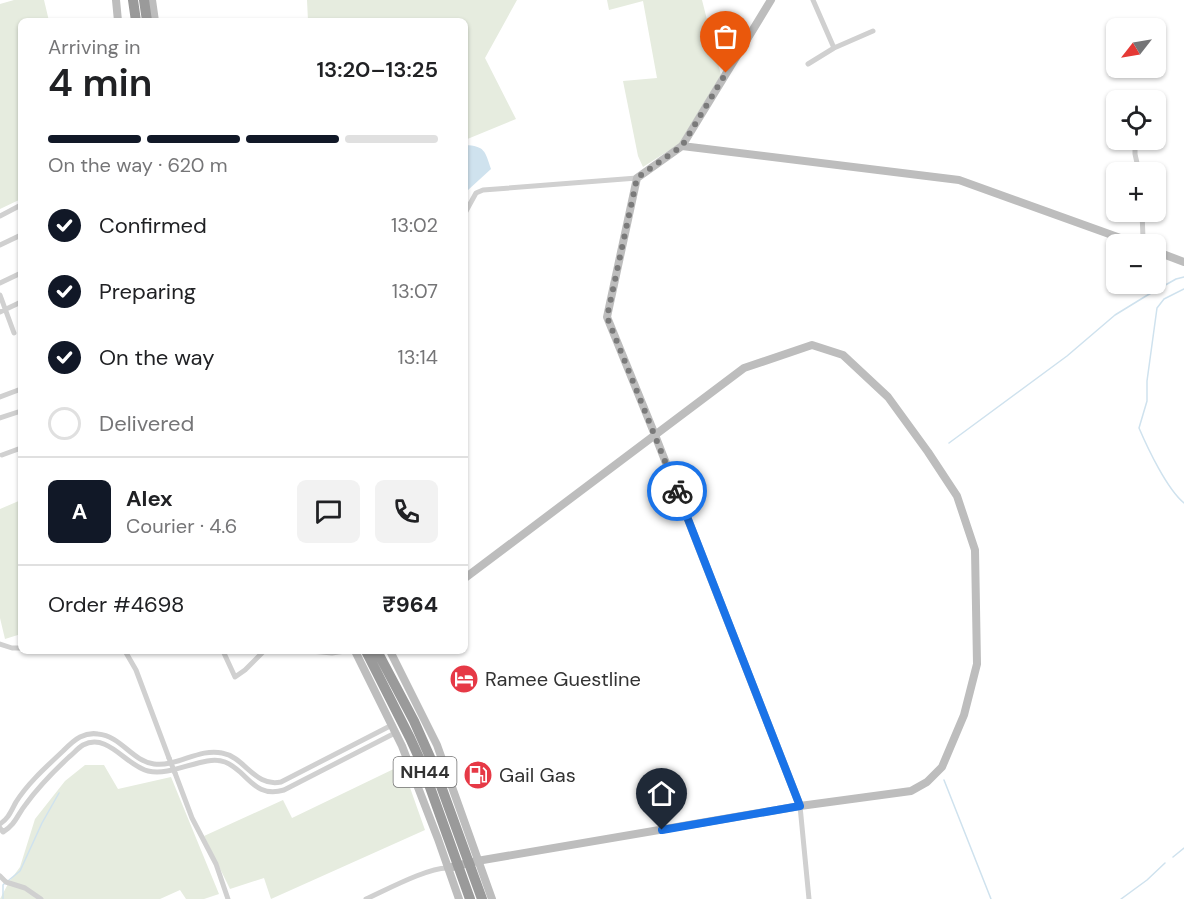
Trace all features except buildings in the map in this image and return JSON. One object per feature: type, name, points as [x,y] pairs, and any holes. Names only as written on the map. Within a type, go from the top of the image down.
[{"type":"highway","points":[[133,0],[136,18]]},
{"type":"highway","points":[[144,0],[147,18]]},
{"type":"highway","name":"NH44","points":[[367,654],[417,754],[461,866],[482,899]]},
{"type":"highway","name":"NH44","points":[[379,654],[423,743],[470,899]]},
{"type":"street","points":[[116,0],[118,18]]},
{"type":"street","points":[[152,0],[155,18]]},
{"type":"street","points":[[468,208],[476,193],[483,190],[637,178],[682,146],[771,0]]},
{"type":"street","points":[[813,0],[834,48]]},
{"type":"street","points":[[808,64],[834,48],[873,31]]},
{"type":"street","points":[[682,146],[959,180],[1110,234]]},
{"type":"street","points":[[637,178],[607,317],[800,806],[809,899]]},
{"type":"street","points":[[0,216],[18,209]]},
{"type":"street","points":[[0,245],[18,236]]},
{"type":"street","points":[[1166,255],[1184,262]]},
{"type":"street","points":[[0,283],[18,274]]},
{"type":"street","points":[[0,295],[3,311],[14,333]]},
{"type":"street","points":[[3,311],[18,304]]},
{"type":"street","points":[[366,899],[442,867],[461,866],[800,806],[911,791],[927,782],[942,767],[964,715],[976,664],[975,550],[957,496],[888,397],[843,355],[812,345],[744,368],[468,576]]},
{"type":"street","points":[[0,397],[18,390]]},
{"type":"street","points":[[0,418],[18,412]]},
{"type":"street","points":[[2,455],[18,449]]},
{"type":"street","points":[[0,644],[18,648]]},
{"type":"street","points":[[127,654],[136,670],[192,818],[216,864],[228,899]]},
{"type":"street","points":[[224,654],[235,677],[261,654]]},
{"type":"street","points":[[356,654],[394,729],[438,839],[492,899]]},
{"type":"street","points":[[392,654],[437,745],[461,866],[459,899]]},
{"type":"street","points":[[0,826],[3,832],[11,826],[47,777],[88,743],[99,742],[107,745],[137,767],[154,772],[169,771],[209,761],[221,761],[232,766],[256,787],[274,792],[284,790],[394,729]]},
{"type":"street","points":[[0,876],[6,882],[25,888],[41,899]]},
{"type":"shaded area","points":[[14,0],[44,0],[48,18],[18,18],[18,200],[0,209],[0,4]]},
{"type":"shaded area","points":[[307,0],[517,0],[485,58],[516,119],[468,139],[468,18],[308,18]]},
{"type":"shaded area","points":[[607,0],[702,0],[721,75],[679,144],[643,167],[638,156],[623,81],[657,78],[643,1],[609,10]]},
{"type":"shaded area","points":[[18,501],[18,635],[5,639],[0,618],[0,509]]},
{"type":"shaded area","points":[[85,765],[104,765],[118,789],[171,777],[219,894],[204,899],[186,899],[180,890],[160,899],[0,899],[20,867],[35,819],[65,781]]},
{"type":"shaded area","points":[[402,765],[425,830],[271,899],[264,878],[230,889],[204,836],[283,800],[292,818]]},
{"type":"water","points":[[468,146],[483,151],[491,169],[468,190]]},
{"type":"waterway","points":[[949,443],[1067,356],[1115,315],[1176,279],[1184,277]]},
{"type":"waterway","points":[[1184,289],[1164,299],[1157,308],[1147,381],[1147,401],[1139,428],[1165,479],[1184,503]]},
{"type":"waterway","points":[[944,780],[991,899]]},
{"type":"waterway","points":[[9,880],[20,871],[59,793]]},
{"type":"waterway","points":[[1173,857],[1184,848]]},
{"type":"waterway","points":[[1121,899],[1165,863]]},
{"type":"waterway","points":[[3,899],[5,883]]},
{"type":"way so far","points":[[677,491],[607,317],[637,178],[682,146],[726,73]]},
{"type":"place","name":"Ramee Guestline","points":[[464,679]]},
{"type":"place","name":"Gail Gas","points":[[478,775]]},
{"type":"route","points":[[662,830],[800,806],[677,491]]}]
